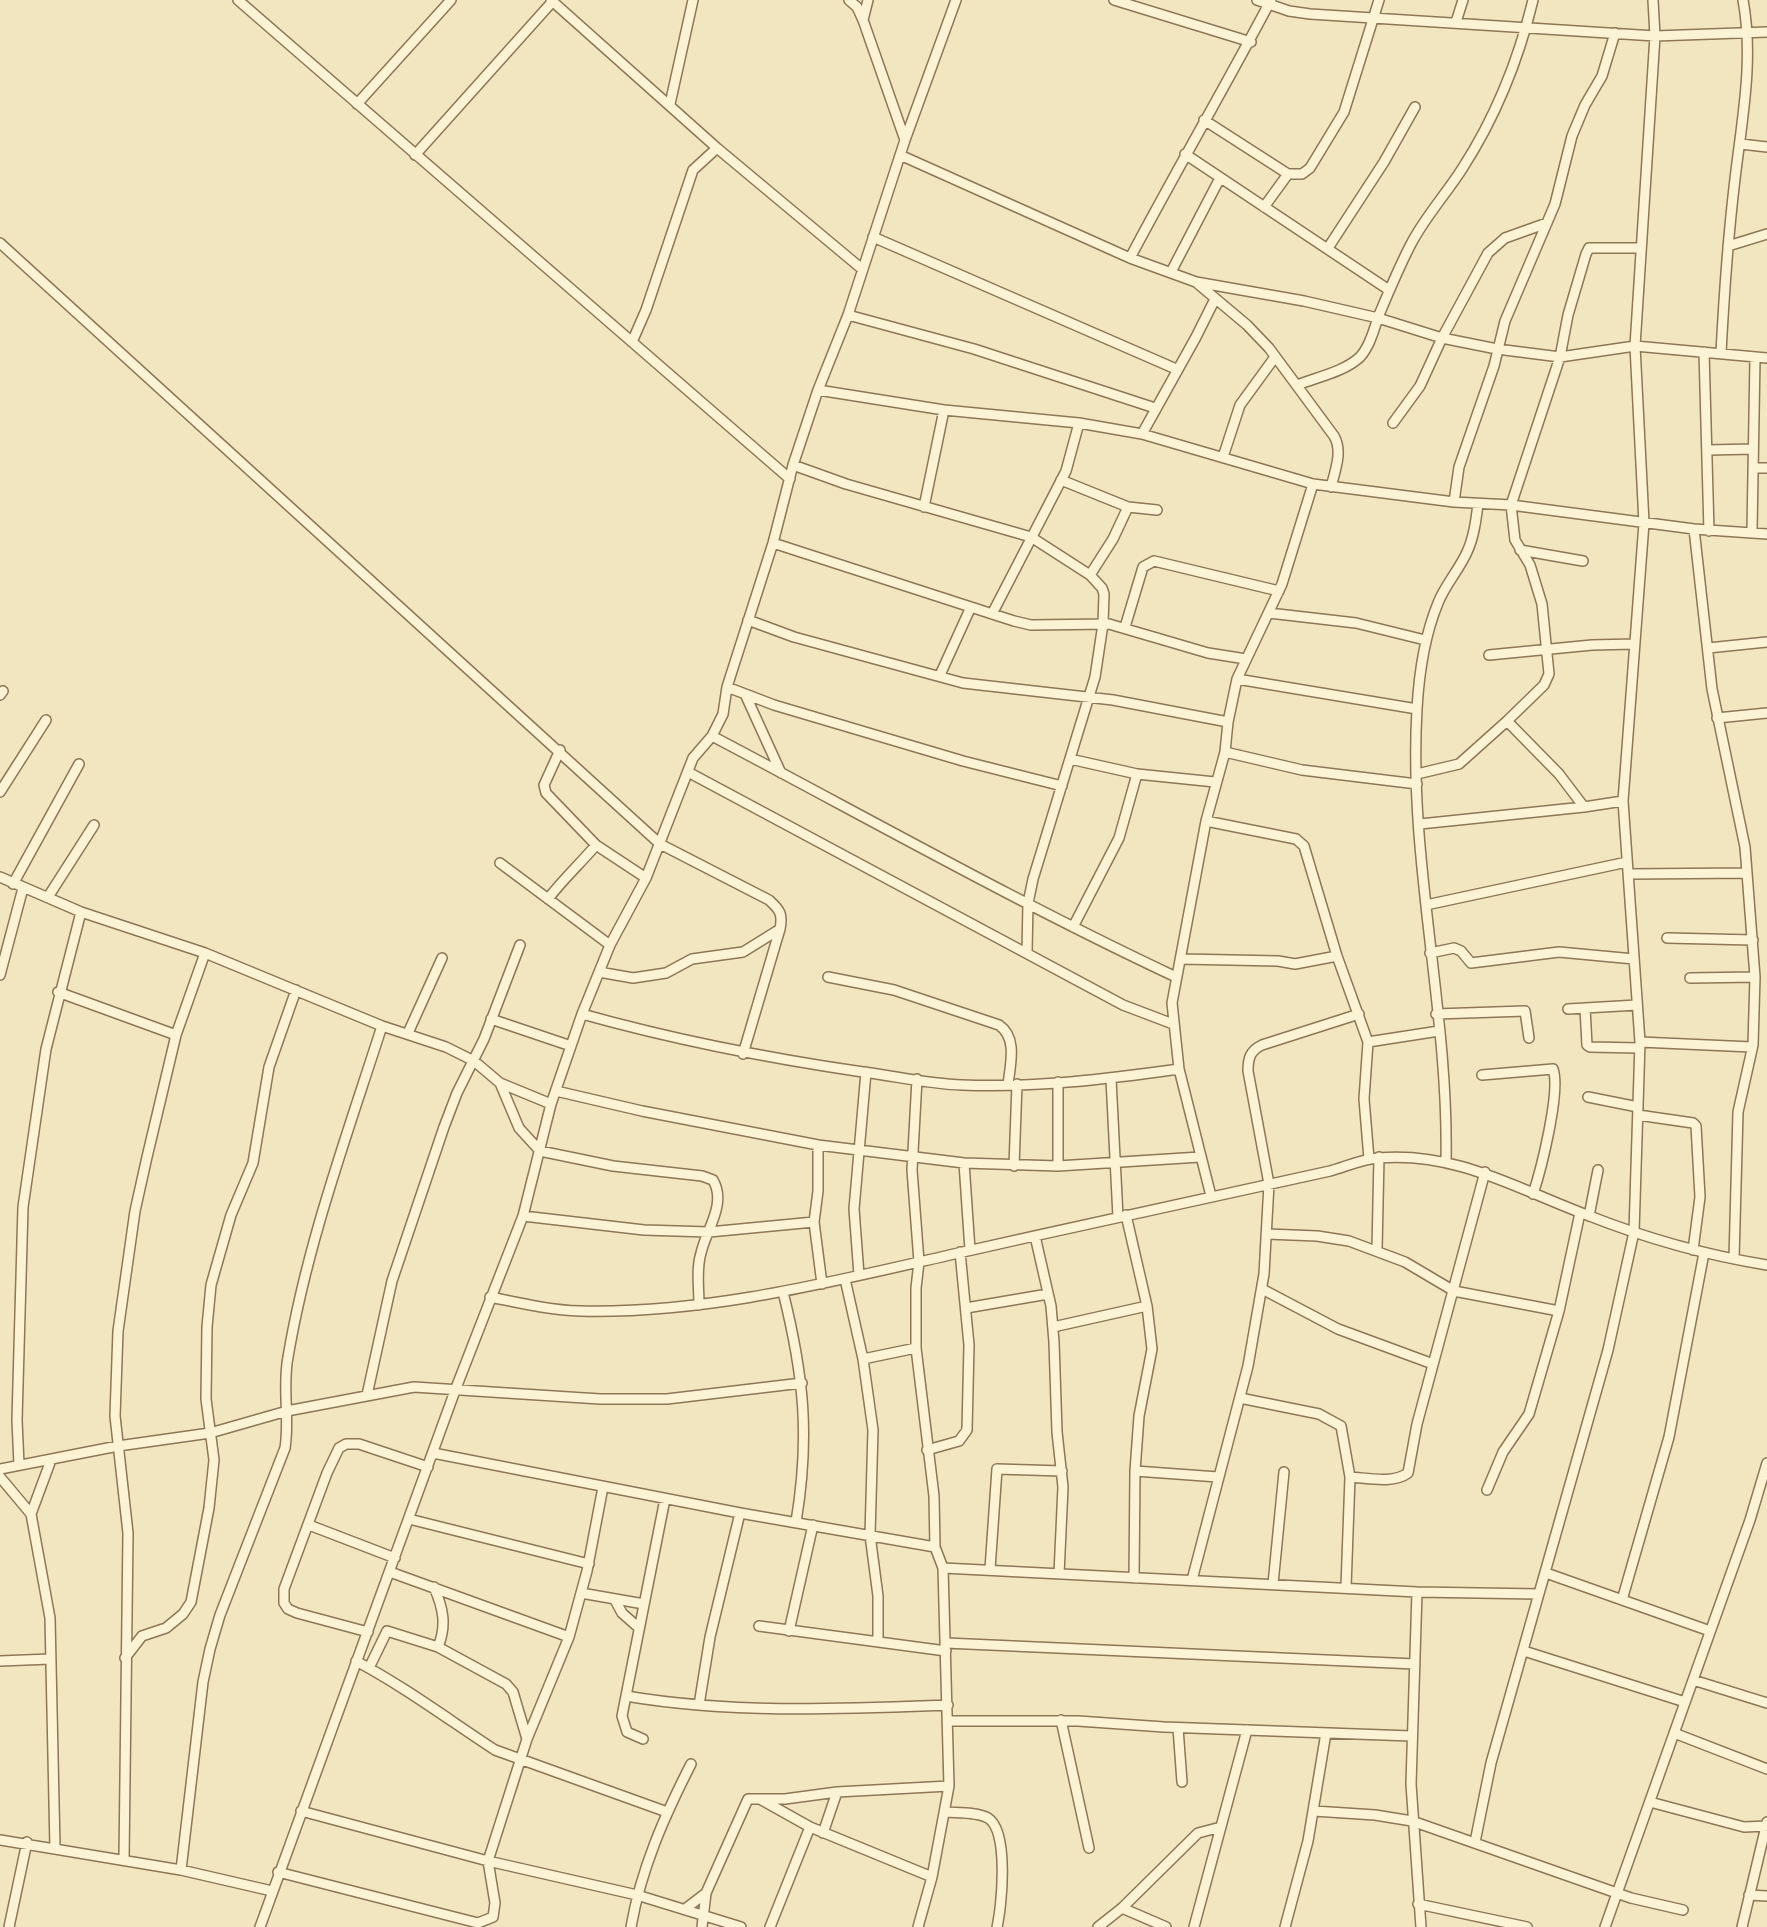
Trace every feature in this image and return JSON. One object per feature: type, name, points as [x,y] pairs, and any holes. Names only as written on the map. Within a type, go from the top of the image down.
[{"type":"street","points":[[238,0],[790,479]]},
{"type":"street","points":[[357,104],[451,0]]},
{"type":"street","points":[[670,104],[693,0]]},
{"type":"street","points":[[849,0],[857,7],[863,20],[904,140]]},
{"type":"street","points":[[863,20],[868,0]]},
{"type":"street","points":[[260,1927],[278,1872],[456,1388],[523,1216],[551,1104],[582,1014],[610,945],[646,878],[688,772],[697,753],[712,735],[723,714],[727,687],[773,543],[793,465],[818,390],[848,315],[904,140],[956,0]]},
{"type":"street","points":[[1114,0],[1251,42]]},
{"type":"street","points":[[1257,0],[1270,2],[1300,13],[1655,36],[1767,32]]},
{"type":"street","points":[[1204,120],[1288,174],[1302,174],[1310,168],[1335,129],[1351,93],[1379,0]]},
{"type":"street","points":[[1456,22],[1463,0]]},
{"type":"street","points":[[1297,385],[1344,367],[1360,357],[1368,345],[1389,290],[1411,243],[1463,167],[1486,126],[1526,27],[1533,0]]},
{"type":"street","points":[[1475,1842],[1491,1763],[1608,1350],[1634,1232],[1639,1045],[1630,874],[1627,862],[1623,801],[1644,523],[1635,346],[1655,36],[1653,0]]},
{"type":"street","points":[[1721,353],[1728,246],[1741,144],[1748,34],[1743,0]]},
{"type":"street","points":[[415,155],[552,1],[717,148],[862,269]]},
{"type":"street","points":[[1130,258],[1204,120],[1251,42],[1270,2]]},
{"type":"street","points":[[1454,502],[1462,456],[1505,321],[1561,187],[1572,136],[1585,105],[1602,76],[1615,33]]},
{"type":"street","points":[[1328,248],[1384,162],[1414,107]]},
{"type":"street","points":[[1741,144],[1767,147]]},
{"type":"street","points":[[632,342],[646,310],[693,170],[717,148]]},
{"type":"street","points":[[900,154],[1130,258],[1196,282],[1304,301],[1378,318],[1442,338],[1497,349],[1560,357],[1635,346],[1767,358]]},
{"type":"street","points":[[1185,154],[1389,290]]},
{"type":"street","points":[[1264,207],[1288,174]]},
{"type":"street","points":[[1171,272],[1220,178]]},
{"type":"street","points":[[1393,423],[1420,386],[1442,338],[1488,253],[1505,238],[1547,223]]},
{"type":"street","points":[[1728,246],[1767,234]]},
{"type":"street","points":[[873,237],[1176,369]]},
{"type":"street","points":[[0,243],[213,439],[560,750],[660,844],[770,900],[780,909],[782,918],[780,929],[743,1054]]},
{"type":"street","points":[[1225,752],[1302,770],[1417,779],[1459,764],[1544,685],[1549,674],[1549,651],[1537,582],[1513,531],[1511,505],[1560,357],[1568,315],[1589,248],[1641,248]]},
{"type":"street","points":[[1196,282],[1247,325],[1297,385],[1337,441],[1338,454],[1331,486]]},
{"type":"street","points":[[1142,434],[1176,369],[1197,337],[1215,299]]},
{"type":"street","points":[[848,315],[974,348],[1155,408]]},
{"type":"street","points":[[1704,352],[1709,531]]},
{"type":"street","points":[[1223,457],[1240,405],[1275,357]]},
{"type":"street","points":[[1752,531],[1755,358]]},
{"type":"street","points":[[818,390],[944,410],[1079,423],[1142,434],[1313,484],[1454,502],[1511,505],[1709,531],[1752,531],[1767,534]]},
{"type":"street","points":[[924,507],[944,410]]},
{"type":"street","points":[[992,614],[1061,480],[1072,452],[1079,423]]},
{"type":"street","points":[[1708,450],[1753,449]]},
{"type":"street","points":[[793,465],[924,507],[1031,537],[1090,575],[1104,594],[1103,624],[1090,696],[1028,903],[1027,952]]},
{"type":"street","points":[[1753,468],[1767,468]]},
{"type":"street","points":[[1061,480],[1128,507],[1157,510]]},
{"type":"street","points":[[1210,1196],[1179,1069],[1173,1024],[1176,977],[1182,959],[1206,821],[1225,752],[1228,722],[1237,679],[1279,591],[1313,484]]},
{"type":"street","points":[[1446,1161],[1447,1107],[1430,952],[1417,779],[1417,709],[1425,640],[1443,591],[1467,552],[1478,504]]},
{"type":"street","points":[[1090,575],[1113,539],[1128,507]]},
{"type":"street","points":[[1694,529],[1717,718],[1739,814],[1753,940],[1755,977],[1752,1047],[1738,1112],[1734,1259]]},
{"type":"street","points":[[773,543],[970,609],[1031,625],[1103,624],[1125,627],[1198,650],[1246,659]]},
{"type":"street","points":[[1520,550],[1583,561]]},
{"type":"street","points":[[1125,627],[1143,567],[1148,562],[1154,561],[1279,591]]},
{"type":"street","points":[[940,675],[970,609]]},
{"type":"street","points":[[1269,613],[1356,623],[1425,640]]},
{"type":"street","points":[[748,620],[794,637],[981,686],[1090,696],[1228,722]]},
{"type":"street","points":[[1708,648],[1767,642]]},
{"type":"street","points":[[1490,655],[1592,645],[1634,644]]},
{"type":"street","points":[[1237,679],[1417,709]]},
{"type":"street","points":[[727,687],[963,761],[1062,786]]},
{"type":"street","points":[[745,694],[782,772]]},
{"type":"street","points":[[1717,718],[1767,713]]},
{"type":"street","points":[[0,792],[46,720]]},
{"type":"street","points":[[1507,721],[1559,774],[1584,807]]},
{"type":"street","points":[[712,735],[782,772],[799,785],[1073,927],[1176,977]]},
{"type":"street","points":[[560,750],[545,782],[544,790],[596,845],[646,878]]},
{"type":"street","points":[[1070,759],[1137,774],[1215,782]]},
{"type":"street","points":[[13,884],[79,764]]},
{"type":"street","points":[[688,772],[1122,1005],[1173,1024]]},
{"type":"street","points":[[1073,927],[1116,846],[1128,812],[1137,774]]},
{"type":"street","points":[[1420,824],[1623,801]]},
{"type":"street","points":[[1206,821],[1302,842],[1337,956],[1368,1042],[1364,1099],[1369,1159]]},
{"type":"street","points":[[48,897],[94,825]]},
{"type":"street","points":[[548,899],[560,882],[596,845]]},
{"type":"street","points":[[1426,905],[1627,862]]},
{"type":"street","points":[[500,863],[610,945]]},
{"type":"street","points":[[1630,874],[1747,873]]},
{"type":"street","points":[[0,877],[81,912],[205,953],[382,1026],[408,1033],[474,1060],[500,1083],[551,1104]]},
{"type":"street","points":[[0,975],[23,888]]},
{"type":"street","points":[[19,1465],[17,1420],[23,1208],[45,1049],[58,992],[81,912]]},
{"type":"street","points":[[599,972],[633,978],[666,973],[692,959],[743,952],[780,929]]},
{"type":"street","points":[[1667,938],[1753,940]]},
{"type":"street","points":[[367,1395],[392,1281],[444,1127],[457,1093],[474,1060],[520,945]]},
{"type":"street","points":[[1430,952],[1454,948],[1461,951],[1471,963],[1559,952],[1634,959]]},
{"type":"street","points":[[124,1859],[128,1533],[118,1446],[115,1387],[126,1273],[135,1212],[176,1035],[205,953]]},
{"type":"street","points":[[1182,959],[1278,961],[1295,964],[1337,956]]},
{"type":"street","points":[[408,1033],[442,958]]},
{"type":"street","points":[[828,977],[880,986],[999,1025],[1005,1029],[1011,1042],[1014,1166]]},
{"type":"street","points":[[1690,978],[1755,977]]},
{"type":"street","points":[[125,1658],[142,1636],[166,1628],[183,1614],[191,1602],[209,1508],[214,1460],[206,1367],[211,1285],[231,1215],[253,1163],[269,1067],[296,990]]},
{"type":"street","points":[[58,992],[176,1035]]},
{"type":"street","points":[[1568,1009],[1637,1005]]},
{"type":"street","points":[[1585,1008],[1587,1045],[1590,1047],[1639,1045],[1752,1047]]},
{"type":"street","points":[[1436,1014],[1525,1011],[1529,1038]]},
{"type":"street","points":[[582,1014],[636,1030],[743,1054],[955,1085],[1013,1085],[1111,1079],[1179,1069]]},
{"type":"street","points":[[1192,1580],[1240,1398],[1262,1289],[1269,1184],[1248,1071],[1251,1052],[1262,1045],[1359,1014]]},
{"type":"street","points":[[491,1019],[571,1046]]},
{"type":"street","points":[[181,1870],[203,1682],[210,1649],[220,1615],[285,1448],[287,1411],[285,1378],[288,1355],[313,1251],[382,1026]]},
{"type":"street","points":[[1368,1042],[1439,1031]]},
{"type":"street","points":[[1482,1075],[1553,1069],[1555,1081],[1549,1133],[1533,1194]]},
{"type":"street","points":[[859,1275],[854,1209],[857,1151],[866,1072]]},
{"type":"street","points":[[917,1079],[912,1155],[919,1262],[916,1288],[916,1348],[934,1496],[935,1547],[943,1568],[949,1786],[946,1812],[932,1877],[918,1927]]},
{"type":"street","points":[[1111,1079],[1113,1164],[1122,1216],[1148,1306],[1151,1363],[1138,1416],[1134,1578]]},
{"type":"street","points":[[1058,1082],[1058,1166]]},
{"type":"street","points":[[500,1083],[519,1128],[540,1151],[613,1166],[711,1178],[715,1183],[716,1208],[699,1259],[699,1305]]},
{"type":"street","points":[[556,1091],[642,1111],[818,1145],[964,1163],[1058,1166],[1200,1157]]},
{"type":"street","points":[[1588,1097],[1693,1123],[1696,1126],[1700,1197],[1694,1250]]},
{"type":"street","points":[[818,1145],[818,1191],[814,1222],[822,1284]]},
{"type":"street","points":[[1377,1250],[1379,1158]]},
{"type":"street","points":[[490,1297],[579,1311],[699,1305],[783,1292],[1330,1171],[1379,1158],[1446,1161],[1485,1172],[1533,1194],[1634,1232],[1704,1253],[1767,1265]]},
{"type":"street","points":[[927,1450],[959,1442],[967,1430],[969,1367],[964,1163]]},
{"type":"street","points":[[1487,1490],[1503,1452],[1529,1414],[1598,1170]]},
{"type":"street","points":[[1350,1477],[1390,1479],[1401,1478],[1408,1473],[1433,1364],[1485,1172]]},
{"type":"street","points":[[523,1216],[644,1230],[709,1232],[814,1222]]},
{"type":"street","points":[[1267,1234],[1317,1236],[1377,1250],[1425,1272],[1454,1290],[1559,1311]]},
{"type":"street","points":[[1035,1236],[1053,1326],[1062,1471],[1059,1574]]},
{"type":"street","points":[[1622,1600],[1669,1437],[1704,1253]]},
{"type":"street","points":[[845,1279],[862,1359],[873,1430],[870,1535],[878,1596],[878,1641]]},
{"type":"street","points":[[1262,1289],[1338,1329],[1433,1364]]},
{"type":"street","points":[[783,1292],[802,1383],[805,1461],[796,1522]]},
{"type":"street","points":[[966,1308],[1048,1294]]},
{"type":"street","points":[[1053,1326],[1148,1306]]},
{"type":"street","points":[[862,1359],[916,1348]]},
{"type":"street","points":[[0,1469],[118,1446],[210,1433],[287,1411],[414,1387],[456,1388],[572,1398],[667,1399],[802,1383]]},
{"type":"street","points":[[1240,1398],[1319,1414],[1334,1419],[1341,1426],[1350,1477],[1346,1587]]},
{"type":"street","points":[[368,1632],[288,1609],[284,1603],[284,1590],[327,1473],[343,1445],[359,1443],[428,1467]]},
{"type":"street","points":[[433,1453],[665,1499],[935,1547]]},
{"type":"street","points":[[31,1514],[51,1460]]},
{"type":"street","points":[[1605,1927],[1765,1483],[1767,1463]]},
{"type":"street","points":[[990,1569],[997,1469],[1062,1471]]},
{"type":"street","points":[[1135,1471],[1218,1478]]},
{"type":"street","points":[[1273,1584],[1284,1472]]},
{"type":"street","points":[[0,1478],[31,1514],[49,1608],[55,1848]]},
{"type":"street","points":[[278,1872],[478,1923],[489,1920],[494,1912],[488,1861],[527,1739],[569,1637],[589,1564],[603,1487]]},
{"type":"street","points":[[643,1739],[631,1736],[624,1728],[622,1716],[665,1499]]},
{"type":"street","points":[[699,1705],[710,1637],[740,1513]]},
{"type":"street","points":[[409,1519],[589,1564]]},
{"type":"street","points":[[309,1525],[395,1558]]},
{"type":"street","points":[[789,1631],[813,1525]]},
{"type":"street","points":[[943,1568],[1417,1592],[1539,1594]]},
{"type":"street","points":[[390,1572],[569,1637]]},
{"type":"street","points":[[1546,1573],[1710,1631]]},
{"type":"street","points":[[434,1587],[440,1601],[444,1625],[438,1647]]},
{"type":"street","points":[[1417,1592],[1411,1736],[1412,1821],[1421,1927]]},
{"type":"street","points":[[581,1593],[644,1604]]},
{"type":"street","points":[[615,1600],[622,1613],[639,1628]]},
{"type":"street","points":[[759,1626],[946,1647],[1415,1665]]},
{"type":"street","points":[[369,1668],[387,1631],[438,1647],[506,1684],[513,1692],[527,1739]]},
{"type":"street","points":[[1524,1651],[1685,1702]]},
{"type":"street","points":[[0,1661],[50,1659]]},
{"type":"street","points":[[356,1661],[432,1706],[473,1737],[495,1750],[667,1812]]},
{"type":"street","points":[[1693,1680],[1767,1703]]},
{"type":"street","points":[[626,1696],[699,1705],[841,1709],[948,1705]]},
{"type":"street","points":[[948,1721],[1061,1720],[1178,1728],[1411,1736]]},
{"type":"street","points":[[1061,1720],[1089,1848]]},
{"type":"street","points":[[1178,1728],[1182,1782]]},
{"type":"street","points":[[1194,1927],[1247,1730]]},
{"type":"street","points":[[1285,1927],[1314,1811],[1326,1733]]},
{"type":"street","points":[[1674,1733],[1767,1769]]},
{"type":"street","points":[[632,1927],[637,1895],[667,1812],[691,1764]]},
{"type":"street","points":[[702,1927],[706,1893],[746,1802],[751,1798],[785,1799],[837,1792],[949,1786]]},
{"type":"street","points":[[823,1833],[837,1792]]},
{"type":"street","points":[[759,1798],[823,1833],[932,1877]]},
{"type":"street","points":[[1650,1802],[1744,1827],[1767,1825],[1742,1927]]},
{"type":"street","points":[[301,1811],[488,1861],[637,1895],[741,1927]]},
{"type":"street","points":[[1314,1811],[1375,1815],[1412,1821],[1617,1893],[1683,1910]]},
{"type":"street","points":[[946,1812],[982,1816],[990,1820],[995,1827],[999,1840],[1002,1888],[997,1927]]},
{"type":"street","points":[[771,1927],[810,1827]]},
{"type":"street","points":[[1098,1927],[1122,1908],[1198,1833],[1221,1827]]},
{"type":"street","points":[[0,1840],[27,1842],[124,1859],[272,1891]]},
{"type":"street","points":[[9,1927],[27,1842]]},
{"type":"street","points":[[685,1909],[706,1893]]},
{"type":"street","points":[[1749,1895],[1767,1896]]},
{"type":"street","points":[[1418,1904],[1527,1927]]},
{"type":"street","points":[[1122,1908],[1166,1927]]}]
